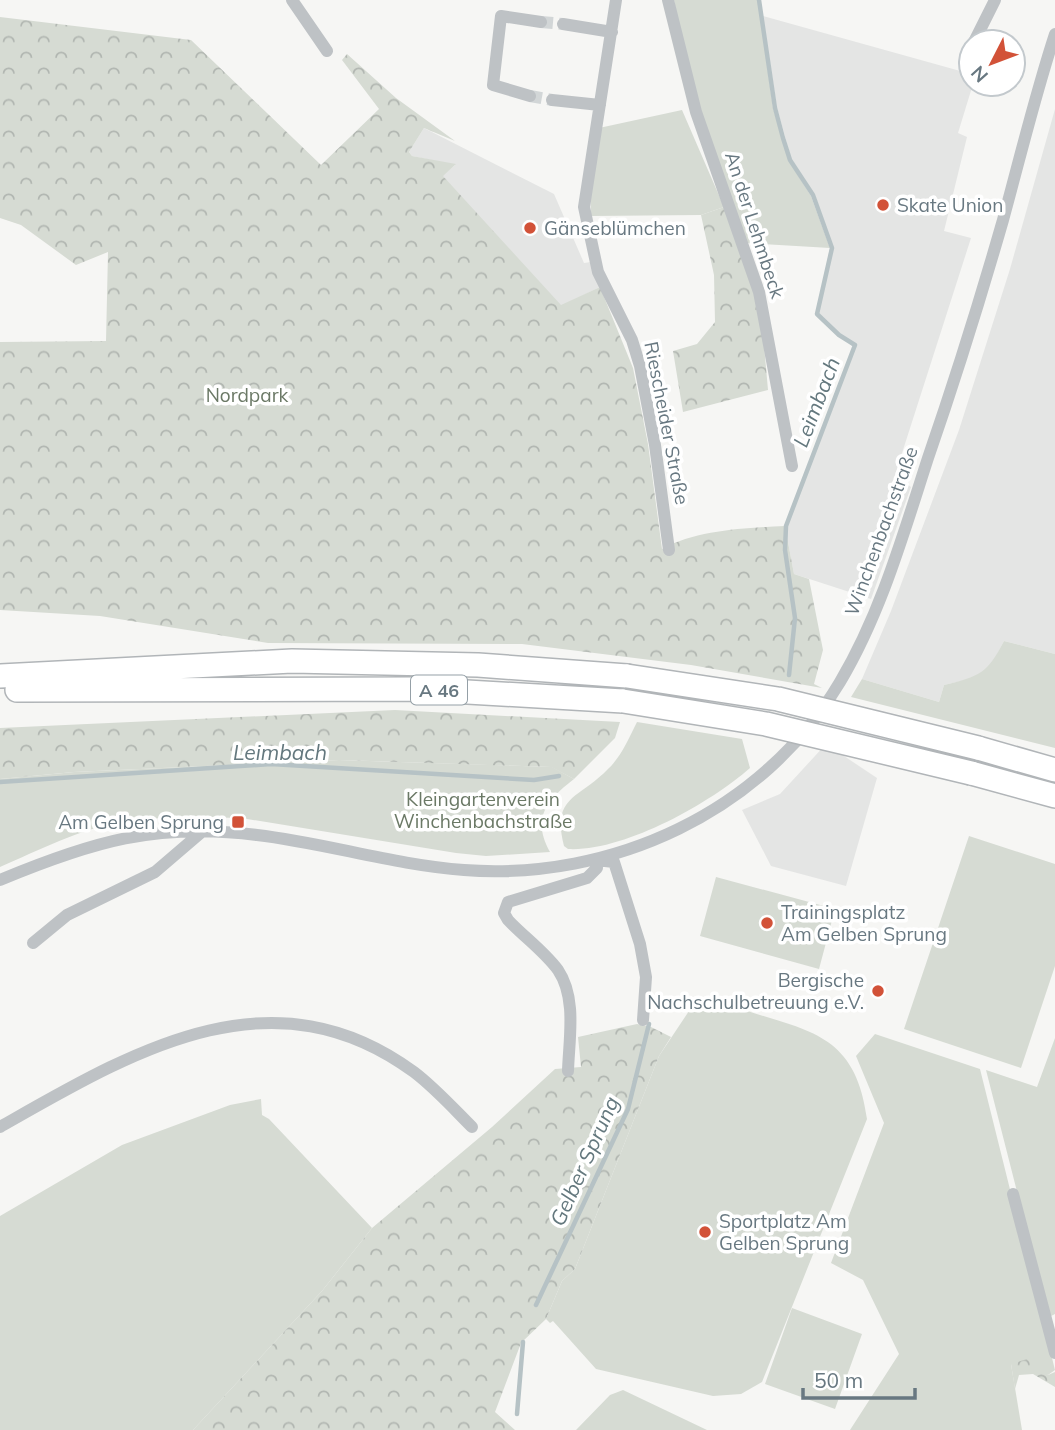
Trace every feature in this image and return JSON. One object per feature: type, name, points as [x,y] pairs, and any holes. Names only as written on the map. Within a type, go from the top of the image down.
[{"type":"highway","name":"A 46","points":[[0,676],[292,661],[490,665],[626,676],[778,699],[978,748],[1055,770]]},
{"type":"highway","name":"A 46","points":[[0,690],[416,689],[528,693],[624,701],[766,724],[1055,796]]},
{"type":"street","points":[[292,0],[327,51]]},
{"type":"street","name":"Riescheider Straße","points":[[616,0],[584,194],[585,217],[598,272],[632,340],[640,366],[655,446],[668,550]]},
{"type":"street","name":"An der Lehmbeck","points":[[668,0],[696,112],[759,292],[792,466]]},
{"type":"street","points":[[981,28],[995,0]]},
{"type":"street","points":[[530,96],[494,85],[501,16],[541,22]]},
{"type":"street","points":[[563,24],[612,32]]},
{"type":"street","name":"Winchenbachstraße","points":[[0,880],[96,843],[146,834],[204,830],[258,835],[462,870],[530,870],[596,860],[670,834],[732,800],[793,744],[842,678],[877,609],[984,286],[1055,34]]},
{"type":"street","points":[[552,100],[600,105]]},
{"type":"street","points":[[33,943],[67,915],[156,872],[204,830]]},
{"type":"street","points":[[568,1071],[569,1014],[566,986],[547,958],[508,920],[505,907],[516,898],[587,878],[597,868],[596,860],[614,862],[640,944],[646,977],[643,1020]]},
{"type":"street","points":[[0,1127],[122,1063],[211,1028],[255,1021],[317,1028],[361,1042],[415,1073],[472,1127]]},
{"type":"street","points":[[1013,1194],[1055,1353]]},
{"type":"shaded area","points":[[763,16],[957,70],[957,98],[969,98],[958,133],[967,137],[944,231],[971,238],[895,475],[911,487],[871,599],[794,574],[785,526],[853,347],[816,314],[830,248],[833,247],[815,195],[791,158],[777,108]]},
{"type":"shaded area","points":[[1055,109],[1055,654],[1004,641],[994,661],[979,677],[944,685],[939,702],[862,679],[891,611],[959,430],[1010,269]]},
{"type":"shaded area","name":"Gänseblümchen","points":[[424,128],[554,194],[584,263],[591,262],[600,287],[561,306],[442,176],[455,165],[412,156],[409,152]]},
{"type":"shaded area","points":[[826,744],[877,778],[846,886],[771,866],[742,810],[780,794]]},
{"type":"green space","points":[[674,0],[758,0],[773,108],[789,161],[811,196],[830,248],[746,243],[687,73]]},
{"type":"green space","name":"Nordpark","points":[[0,17],[191,40],[321,165],[379,109],[342,60],[347,54],[396,98],[455,141],[424,128],[409,152],[412,156],[456,164],[443,176],[561,305],[600,287],[633,368],[648,444],[662,549],[706,534],[785,526],[794,574],[809,579],[823,650],[814,684],[822,688],[691,665],[522,644],[268,643],[100,616],[0,610],[0,342],[106,341],[108,252],[76,265],[21,225],[0,218]]},
{"type":"green space","points":[[682,110],[724,207],[701,215],[591,216],[590,188],[599,128]]},
{"type":"green space","points":[[724,207],[753,287],[763,334],[768,390],[683,412],[673,351],[697,344],[715,322],[714,275],[701,215]]},
{"type":"green space","points":[[1004,641],[1055,654],[1055,748],[851,697],[862,679],[939,702],[944,685],[981,672],[993,661]]},
{"type":"green space","points":[[395,710],[620,722],[615,738],[574,779],[551,767],[339,760],[74,772],[0,779],[0,728]]},
{"type":"green space","points":[[637,722],[742,739],[750,768],[712,796],[664,823],[614,843],[568,849],[564,846],[561,830],[561,817],[565,808],[570,800],[613,764]]},
{"type":"green space","name":"Kleingartenverein Winchenbachstraße","points":[[339,760],[552,767],[574,779],[556,794],[542,819],[544,840],[550,852],[486,856],[241,818],[182,817],[106,825],[0,867],[0,779],[74,772]]},
{"type":"green space","points":[[969,836],[1055,864],[1055,966],[1021,1068],[904,1029]]},
{"type":"green space","name":"Trainingsplatz Am Gelben Sprung","points":[[716,877],[835,909],[819,969],[700,936]]},
{"type":"green space","name":"Sportplatz Am Gelben Sprung","points":[[692,1000],[723,1012],[727,1004],[820,1037],[836,1049],[850,1066],[860,1088],[867,1119],[762,1382],[741,1394],[713,1396],[596,1369],[553,1321],[550,1323],[546,1319],[562,1281],[575,1269],[659,1056],[691,1008]]},
{"type":"green space","points":[[637,1024],[651,1027],[671,1037],[659,1056],[575,1269],[562,1281],[546,1319],[521,1343],[495,1412],[515,1430],[193,1430],[322,1291],[372,1228],[492,1127],[555,1069],[581,1067],[578,1037]]},
{"type":"green space","points":[[875,1034],[980,1069],[1055,1370],[1048,1375],[1011,1364],[1022,1430],[850,1430],[899,1354],[863,1280],[831,1263],[884,1123],[856,1056]]},
{"type":"green space","points":[[1055,1038],[1055,1314],[1049,1317],[986,1070],[1037,1087]]},
{"type":"green space","points":[[261,1099],[262,1115],[269,1119],[372,1228],[322,1291],[193,1430],[0,1430],[0,1216],[122,1145],[230,1105]]},
{"type":"green space","points":[[792,1308],[862,1334],[835,1409],[765,1384]]},
{"type":"green space","points":[[1027,1359],[1048,1375],[1055,1372],[1055,1387],[1033,1374],[1019,1375],[1015,1389],[1011,1364]]},
{"type":"green space","points":[[623,1390],[707,1430],[576,1430],[610,1395]]},
{"type":"waterway","name":"Leimbach","points":[[759,0],[775,108],[783,138],[790,160],[813,195],[832,248],[817,314],[839,335],[855,345],[786,526],[785,550],[795,618],[789,675]]},
{"type":"waterway","name":"Leimbach","points":[[0,782],[271,764],[534,780],[559,776]]},
{"type":"waterway","name":"Gelber Sprung","points":[[536,1305],[628,1109],[649,1024]]},
{"type":"waterway","name":"Gelber Sprung","points":[[517,1414],[523,1342]]},
{"type":"tunnel","points":[[541,22],[563,24]]},
{"type":"tunnel","points":[[530,96],[552,100]]},
{"type":"place","name":"Skate Union","points":[[883,205]]},
{"type":"place","name":"Gänseblümchen","points":[[530,228]]},
{"type":"place","name":"Am Gelben Sprung","points":[[238,822]]},
{"type":"place","name":"Trainingsplatz Am Gelben Sprung","points":[[767,923]]},
{"type":"place","name":"Bergische Nachschulbetreuung e.V.","points":[[878,991]]},
{"type":"place","name":"Sportplatz Am Gelben Sprung","points":[[705,1232]]}]
